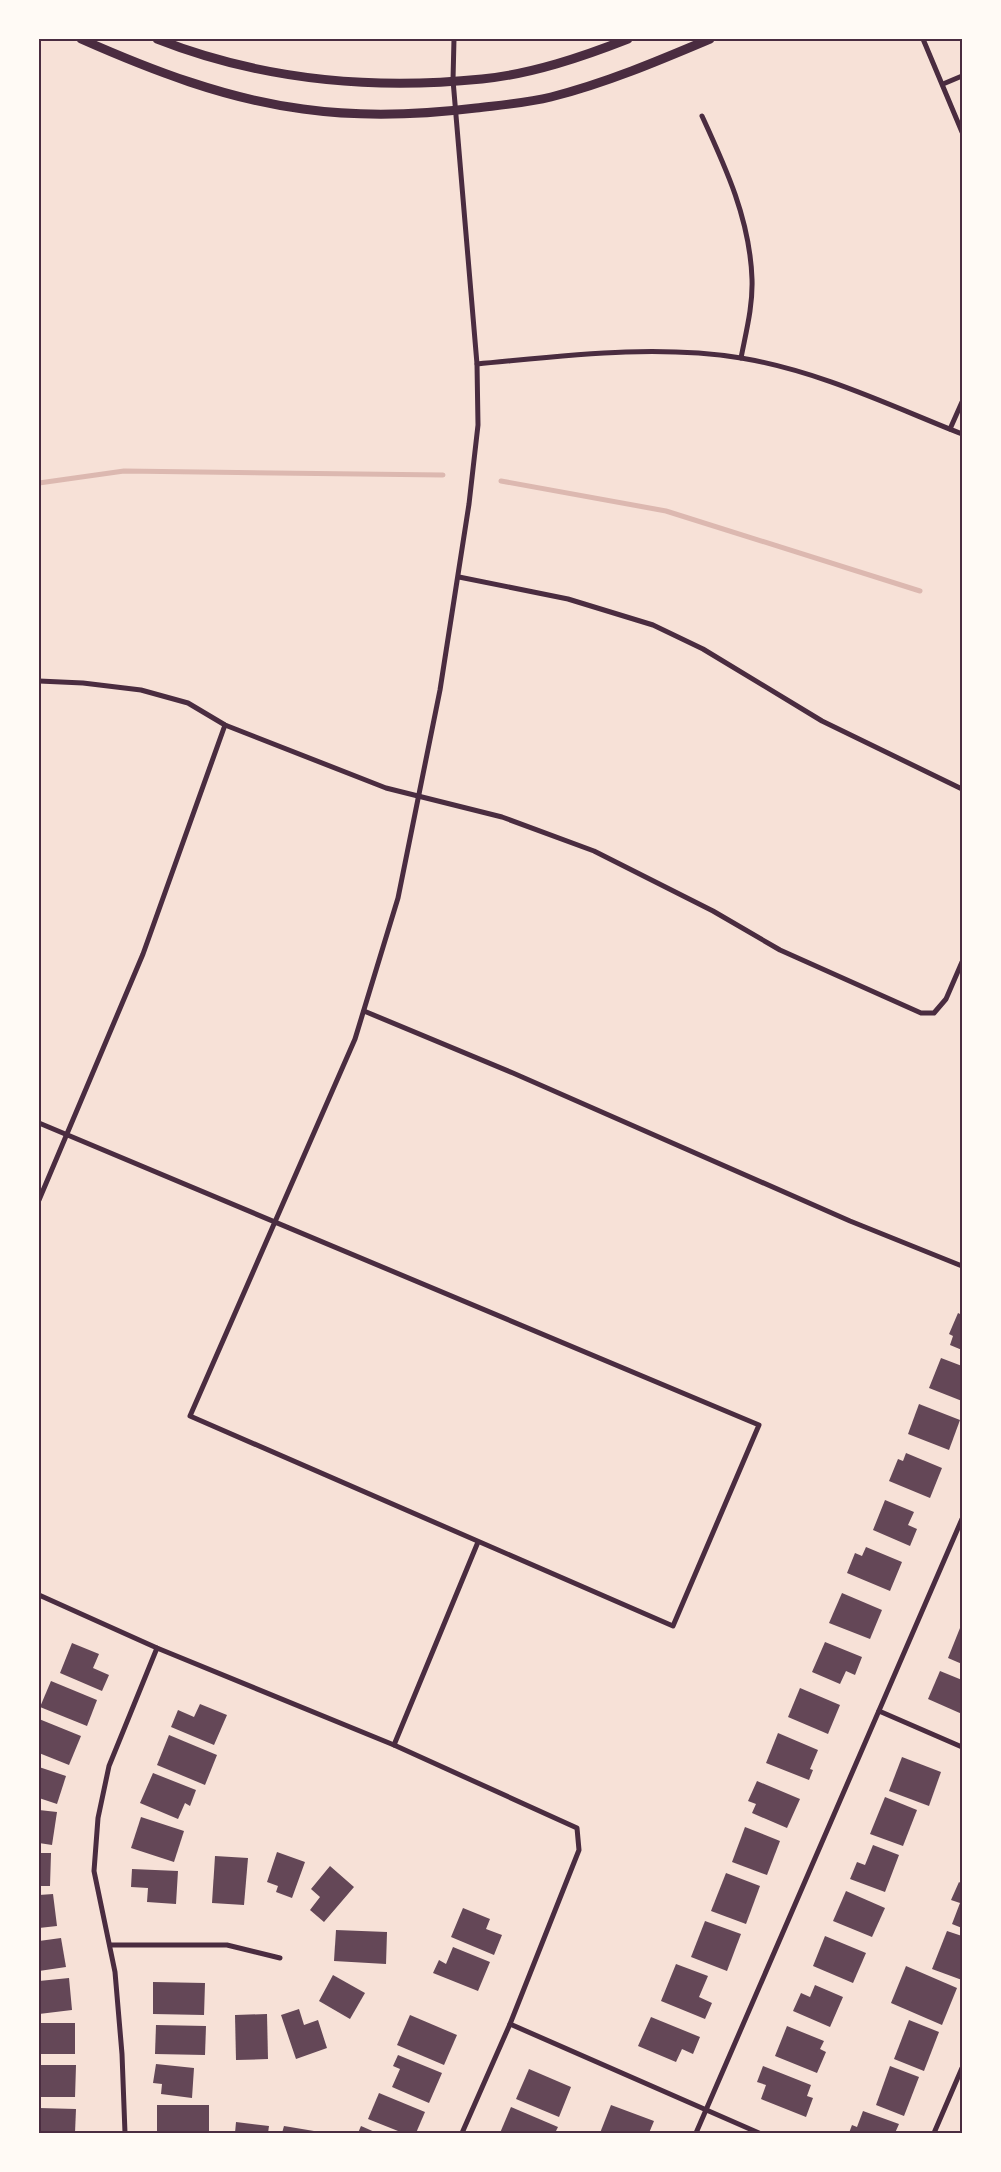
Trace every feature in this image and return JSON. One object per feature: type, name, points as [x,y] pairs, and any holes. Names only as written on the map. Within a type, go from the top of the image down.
[{"type":"street","points":[[80,39],[161,72],[261,101],[302,109],[382,114],[455,111],[510,104],[574,90],[627,74],[710,39]]},
{"type":"street","points":[[157,39],[213,58],[283,75],[353,82],[483,79],[530,70],[587,55],[628,39]]},
{"type":"street","points":[[39,1123],[274,1222],[759,1425],[673,1626],[190,1416],[274,1222],[355,1039],[398,898],[440,690],[459,578],[478,425],[477,364],[453,80],[454,39]]},
{"type":"street","points":[[923,39],[962,132]]},
{"type":"street","points":[[942,84],[962,76]]},
{"type":"street","points":[[702,116],[730,176],[739,201],[749,252],[752,278],[751,303],[742,358]]},
{"type":"street","points":[[477,364],[624,351],[686,352],[742,358],[832,381],[962,434]]},
{"type":"street","points":[[950,429],[962,402]]},
{"type":"street","points":[[459,578],[568,599],[653,625],[704,649],[822,721],[962,789]]},
{"type":"street","points":[[39,681],[83,683],[141,690],[188,703],[225,725],[386,788],[502,817],[594,851],[713,911],[780,950],[921,1013],[934,1013],[946,999],[962,962]]},
{"type":"street","points":[[39,1200],[143,954],[225,725]]},
{"type":"street","points":[[364,1011],[513,1073],[850,1221],[962,1266]]},
{"type":"street","points":[[696,2133],[962,1520]]},
{"type":"street","points":[[394,1745],[478,1542]]},
{"type":"street","points":[[39,1595],[157,1648],[394,1745],[577,1828],[579,1850],[510,2024],[462,2133]]},
{"type":"street","points":[[125,2133],[122,2054],[115,1972],[94,1871],[98,1818],[109,1766],[157,1648]]},
{"type":"street","points":[[879,1711],[962,1747]]},
{"type":"street","points":[[110,1945],[227,1944],[280,1958]]},
{"type":"street","points":[[510,2024],[705,2111],[759,2133]]},
{"type":"street","points":[[934,2133],[962,2068]]},
{"type":"building","points":[[958,1313],[962,1315],[962,1350],[950,1345],[953,1336],[949,1334]]},
{"type":"building","points":[[941,1358],[962,1366],[962,1401],[929,1388]]},
{"type":"building","points":[[919,1404],[960,1420],[949,1450],[908,1434]]},
{"type":"building","points":[[906,1453],[942,1468],[930,1498],[889,1481],[898,1459],[903,1461]]},
{"type":"building","points":[[885,1500],[914,1512],[908,1525],[917,1529],[910,1546],[873,1530]]},
{"type":"building","points":[[866,1547],[902,1562],[890,1591],[847,1573],[855,1553],[862,1556]]},
{"type":"building","points":[[842,1593],[882,1610],[870,1639],[829,1623]]},
{"type":"building","points":[[960,1628],[962,1629],[962,1664],[948,1658]]},
{"type":"building","points":[[825,1642],[862,1657],[855,1675],[846,1671],[840,1684],[812,1672]]},
{"type":"building","points":[[72,1643],[99,1654],[93,1668],[109,1675],[102,1691],[60,1673]]},
{"type":"building","points":[[940,1671],[962,1680],[962,1714],[928,1699]]},
{"type":"building","points":[[51,1681],[97,1700],[87,1726],[40,1707]]},
{"type":"building","points":[[800,1688],[840,1705],[828,1734],[788,1717]]},
{"type":"building","points":[[200,1704],[227,1715],[214,1745],[171,1727],[178,1710],[194,1717]]},
{"type":"building","points":[[39,1719],[81,1736],[69,1765],[39,1753]]},
{"type":"building","points":[[778,1733],[818,1750],[810,1769],[813,1770],[809,1780],[766,1763]]},
{"type":"building","points":[[169,1735],[217,1755],[205,1785],[157,1765]]},
{"type":"building","points":[[902,1757],[941,1772],[929,1806],[889,1791]]},
{"type":"building","points":[[39,1767],[66,1776],[57,1804],[39,1798]]},
{"type":"building","points":[[153,1773],[196,1790],[190,1806],[185,1803],[178,1819],[140,1803]]},
{"type":"building","points":[[757,1781],[800,1799],[787,1828],[752,1813],[756,1804],[748,1801]]},
{"type":"building","points":[[885,1797],[917,1810],[903,1846],[870,1834]]},
{"type":"building","points":[[39,1810],[57,1812],[52,1845],[39,1843]]},
{"type":"building","points":[[141,1817],[184,1831],[174,1862],[131,1848]]},
{"type":"building","points":[[745,1827],[780,1841],[767,1875],[732,1862]]},
{"type":"building","points":[[873,1845],[899,1855],[885,1892],[850,1879],[857,1862],[865,1865]]},
{"type":"building","points":[[277,1852],[305,1862],[292,1898],[276,1892],[278,1886],[267,1882]]},
{"type":"building","points":[[39,1853],[51,1853],[50,1886],[39,1886]]},
{"type":"building","points":[[215,1856],[248,1858],[244,1905],[212,1903]]},
{"type":"building","points":[[330,1866],[354,1887],[324,1922],[310,1910],[320,1897],[311,1889]]},
{"type":"building","points":[[132,1869],[178,1871],[176,1904],[147,1902],[148,1888],[131,1887]]},
{"type":"building","points":[[726,1873],[760,1886],[746,1924],[711,1911]]},
{"type":"building","points":[[959,1882],[962,1884],[962,1928],[952,1924],[960,1903],[951,1900]]},
{"type":"building","points":[[846,1891],[885,1908],[872,1937],[833,1921]]},
{"type":"building","points":[[53,1894],[57,1926],[39,1928],[39,1895]]},
{"type":"building","points":[[463,1908],[490,1919],[486,1929],[502,1935],[494,1955],[451,1937]]},
{"type":"building","points":[[705,1921],[741,1934],[727,1971],[691,1957]]},
{"type":"building","points":[[336,1930],[387,1932],[386,1964],[334,1961]]},
{"type":"building","points":[[947,1931],[962,1936],[962,1980],[932,1969]]},
{"type":"building","points":[[825,1936],[866,1953],[853,1983],[813,1966]]},
{"type":"building","points":[[61,1938],[66,1967],[39,1971],[39,1941]]},
{"type":"building","points":[[453,1947],[490,1962],[478,1991],[433,1973],[439,1960],[446,1964]]},
{"type":"building","points":[[676,1964],[708,1976],[699,1997],[712,2003],[705,2019],[661,2001]]},
{"type":"building","points":[[906,1966],[957,1988],[942,2025],[891,2003]]},
{"type":"building","points":[[333,1975],[365,1993],[350,2019],[319,2001]]},
{"type":"building","points":[[69,1978],[72,2010],[39,2014],[39,1981]]},
{"type":"building","points":[[153,1982],[205,1983],[204,2015],[153,2014]]},
{"type":"building","points":[[815,1985],[843,1997],[830,2027],[793,2011],[801,1993],[810,1997]]},
{"type":"building","points":[[299,2009],[304,2025],[318,2020],[327,2048],[296,2059],[281,2015]]},
{"type":"building","points":[[267,2014],[268,2059],[236,2060],[235,2015]]},
{"type":"building","points":[[410,2015],[457,2035],[444,2065],[397,2045]]},
{"type":"building","points":[[651,2017],[700,2037],[693,2054],[682,2049],[676,2062],[638,2046]]},
{"type":"building","points":[[909,2020],[939,2032],[924,2071],[894,2059]]},
{"type":"building","points":[[39,2023],[75,2023],[75,2054],[39,2054]]},
{"type":"building","points":[[156,2025],[206,2026],[205,2055],[155,2054]]},
{"type":"building","points":[[787,2026],[824,2041],[820,2049],[826,2052],[817,2073],[775,2056]]},
{"type":"building","points":[[398,2055],[442,2073],[429,2103],[392,2087],[400,2069],[393,2066]]},
{"type":"building","points":[[156,2064],[194,2068],[192,2098],[161,2094],[162,2084],[153,2083]]},
{"type":"building","points":[[39,2065],[76,2065],[75,2097],[39,2097]]},
{"type":"building","points":[[763,2066],[811,2085],[807,2096],[813,2098],[806,2117],[761,2099],[766,2085],[757,2082]]},
{"type":"building","points":[[890,2066],[919,2077],[904,2116],[876,2105]]},
{"type":"building","points":[[529,2069],[571,2087],[559,2117],[516,2099]]},
{"type":"building","points":[[379,2093],[425,2112],[416,2133],[403,2133],[368,2119]]},
{"type":"building","points":[[157,2105],[209,2105],[209,2133],[157,2133]]},
{"type":"building","points":[[611,2105],[654,2121],[649,2133],[600,2133]]},
{"type":"building","points":[[511,2107],[558,2127],[555,2133],[500,2133]]},
{"type":"building","points":[[39,2108],[76,2109],[75,2133],[39,2133]]},
{"type":"building","points":[[863,2111],[899,2124],[895,2133],[849,2133],[852,2125],[857,2127]]},
{"type":"building","points":[[236,2122],[269,2126],[268,2133],[235,2133]]},
{"type":"building","points":[[284,2126],[314,2131],[314,2133],[282,2133]]},
{"type":"building","points":[[361,2126],[377,2133],[358,2133]]},
{"type":"waterway","points":[[39,483],[124,471],[443,475]]},
{"type":"waterway","points":[[501,481],[666,511],[920,591]]}]
